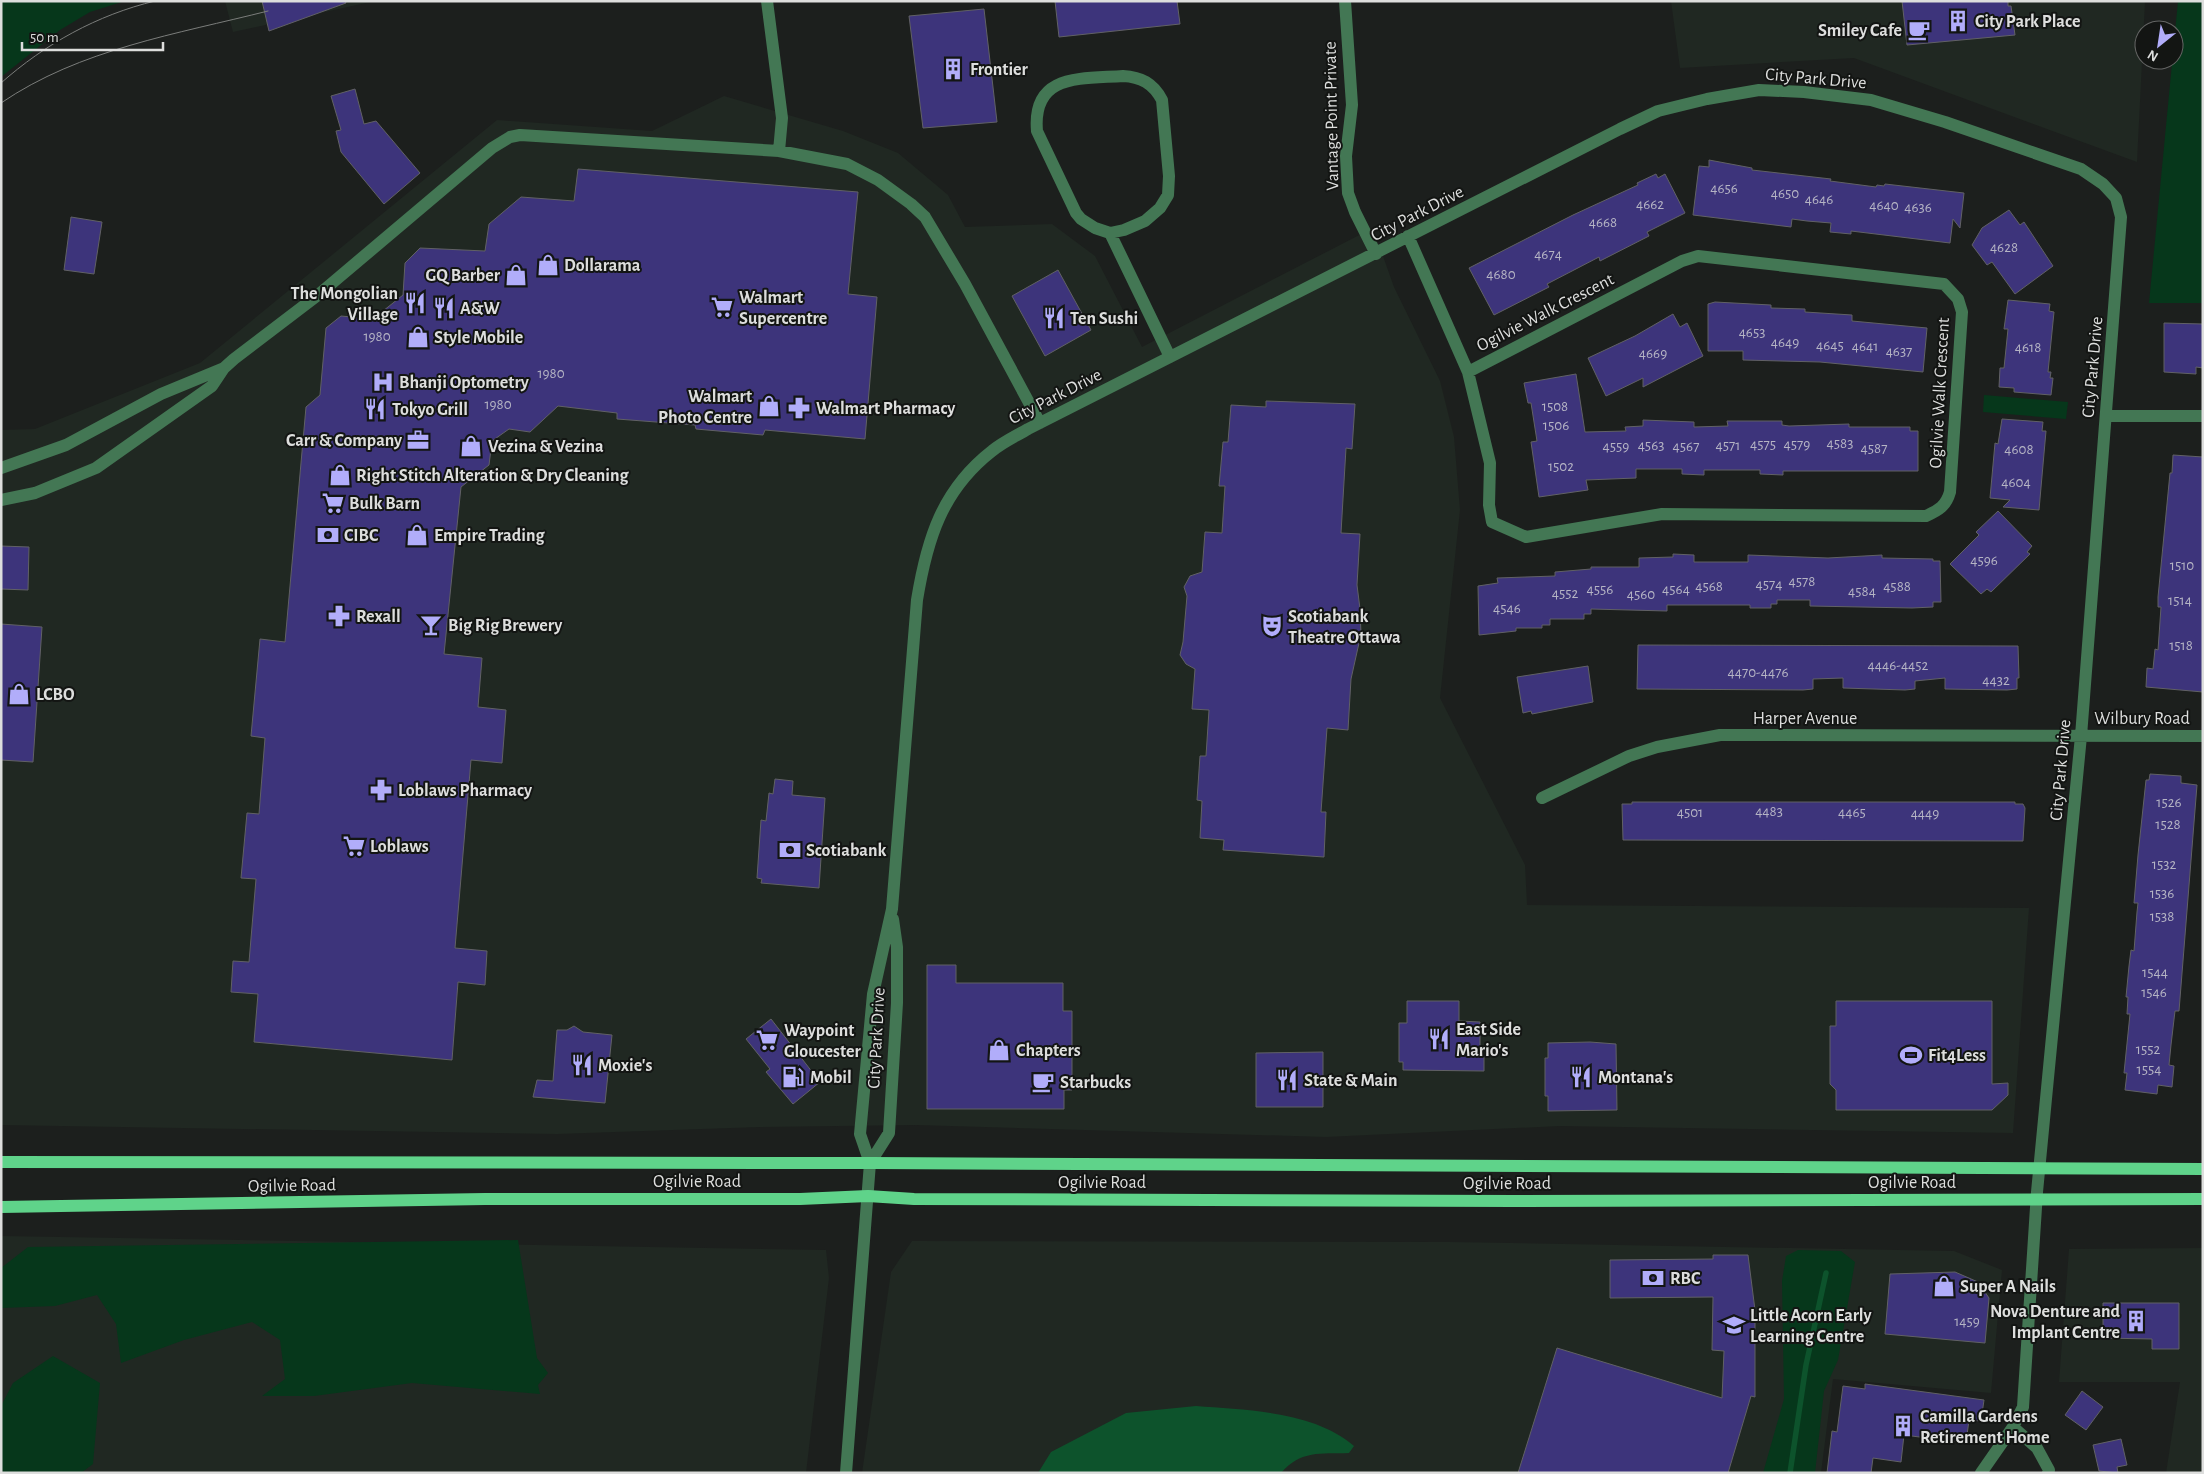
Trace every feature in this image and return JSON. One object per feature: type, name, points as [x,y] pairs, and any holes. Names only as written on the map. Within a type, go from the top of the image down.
[{"type":"main road","name":"Ogilvie Road","points":[[1,1162],[870,1163],[2203,1169]]},
{"type":"main road","name":"Ogilvie Road","points":[[1,1208],[479,1199],[785,1199],[868,1196],[914,1199],[1488,1201],[2203,1199]]},
{"type":"street","points":[[767,1],[782,118],[779,151]]},
{"type":"street","name":"Vantage Point Private","points":[[1345,1],[1352,105],[1346,156],[1348,193],[1355,212],[1376,254]]},
{"type":"street","points":[[1110,233],[1145,221],[1160,208],[1169,188],[1162,100],[1158,91],[1148,82],[1135,76],[1072,79],[1055,85],[1042,97],[1036,116],[1037,131],[1076,213],[1095,228],[1110,233],[1170,357]]},
{"type":"street","name":"City Park Drive","points":[[846,1473],[870,1163],[860,1134],[873,994],[892,909],[917,600],[923,567],[934,529],[951,492],[972,468],[993,450],[1040,423],[1658,111],[1708,99],[1759,90],[1804,92],[1871,100],[1945,122],[2081,169],[2103,184],[2116,198],[2121,217],[2121,237],[2081,736],[2036,1199],[2023,1407],[2013,1427],[1981,1473]]},
{"type":"street","points":[[1,468],[66,446],[161,394],[224,368],[318,295],[492,148],[510,137],[520,135],[779,151],[828,159],[854,168],[895,190],[925,217],[965,284],[1040,423]]},
{"type":"street","points":[[1408,236],[1468,372]]},
{"type":"street","name":"Ogilvie Walk Crescent","points":[[1698,256],[1944,284],[1958,299],[1962,312],[1950,492],[1947,503],[1926,516],[1662,514],[1526,537],[1492,522],[1488,505],[1490,463],[1468,372],[1682,261],[1698,256]]},
{"type":"street","points":[[1,500],[35,493],[96,468],[212,386],[224,368]]},
{"type":"street","points":[[2106,416],[2203,416]]},
{"type":"street","name":"Harper Avenue","points":[[1542,798],[1629,756],[1657,747],[1720,735],[2081,736]]},
{"type":"street","name":"Wilbury Road","points":[[2081,736],[2203,736]]},
{"type":"street","name":"City Park Drive","points":[[870,1163],[889,1133],[897,1003],[897,947],[892,909]]},
{"type":"street","points":[[2013,1427],[2037,1448],[2049,1470],[2048,1473]]},
{"type":"shaded area","points":[[1,1],[125,1],[90,12],[60,30],[1,77]]},
{"type":"shaded area","points":[[225,1],[375,1],[233,32]]},
{"type":"shaded area","points":[[1671,1],[2145,1],[2144,20],[2134,20],[2134,70],[2142,70],[2137,162],[1854,58],[1680,68]]},
{"type":"shaded area","points":[[2178,1],[2203,1],[2203,303],[2149,303],[2171,70],[2184,70],[2184,20],[2176,20]]},
{"type":"shaded area","points":[[724,96],[843,131],[898,153],[948,195],[965,227],[1052,224],[1095,256],[1142,347],[1373,228],[1394,287],[1440,381],[1454,437],[1460,510],[1440,698],[1525,865],[1527,905],[2029,908],[2013,1133],[1559,1126],[1326,1137],[916,1125],[760,1127],[557,1134],[1,1125],[1,430],[35,429],[200,363],[497,120],[652,131]]},
{"type":"shaded area","points":[[1984,395],[2068,402],[2066,419],[1983,412]]},
{"type":"shaded area","points":[[1,1236],[826,1250],[829,1278],[806,1473],[1,1473]]},
{"type":"shaded area","points":[[518,1240],[537,1358],[548,1373],[538,1385],[540,1394],[412,1383],[314,1396],[262,1396],[285,1379],[280,1340],[252,1322],[184,1340],[121,1363],[116,1324],[97,1295],[55,1306],[1,1308],[1,1268],[28,1247]]},
{"type":"shaded area","points":[[912,1241],[1450,1242],[1954,1251],[2002,1270],[1991,1393],[1833,1379],[1821,1473],[862,1473],[891,1272]]},
{"type":"shaded area","points":[[2203,1248],[2203,1473],[2166,1473],[2180,1382],[2059,1382],[2069,1249]]},
{"type":"shaded area","points":[[1798,1250],[1841,1251],[1855,1262],[1838,1360],[1824,1391],[1815,1473],[1763,1473],[1784,1399],[1782,1281],[1786,1256]]},
{"type":"shaded area","points":[[53,1356],[100,1383],[93,1464],[81,1473],[1,1473],[1,1406],[13,1383]]},
{"type":"shaded area","points":[[1196,1406],[1257,1411],[1300,1419],[1338,1434],[1354,1446],[1349,1453],[1320,1454],[1304,1457],[1296,1460],[1281,1473],[1038,1473],[1051,1452],[1126,1413]]},
{"type":"building","points":[[262,1],[345,1],[346,3],[269,31]]},
{"type":"building","points":[[1055,1],[1177,1],[1180,24],[1059,37]]},
{"type":"building","name":"City Park Place","points":[[1902,1],[2008,1],[2008,6],[2011,6],[2015,35],[1907,45]]},
{"type":"building","name":"Frontier","points":[[984,9],[997,122],[923,128],[909,16]]},
{"type":"building","points":[[355,89],[364,124],[376,121],[420,173],[384,204],[341,152],[336,131],[341,130],[331,96]]},
{"type":"building","points":[[1709,160],[1752,168],[1752,170],[1831,179],[1830,181],[1876,187],[1877,185],[1884,186],[1885,184],[1964,193],[1960,228],[1953,219],[1950,243],[1851,231],[1851,234],[1830,232],[1831,223],[1792,219],[1791,227],[1693,215],[1699,166],[1709,167]]},
{"type":"building","points":[[578,169],[858,192],[848,294],[877,297],[865,439],[765,430],[763,435],[696,429],[695,425],[617,419],[617,413],[558,406],[530,432],[509,429],[492,441],[489,465],[461,487],[444,654],[482,658],[478,707],[506,710],[502,763],[471,760],[455,948],[487,951],[485,985],[458,982],[452,1060],[254,1042],[258,994],[231,992],[233,961],[249,962],[256,879],[241,878],[247,813],[259,814],[265,738],[251,736],[260,639],[285,642],[306,407],[320,395],[326,328],[341,316],[373,319],[403,295],[405,263],[420,248],[485,251],[489,224],[521,197],[574,201]]},
{"type":"building","points":[[1656,174],[1658,178],[1665,174],[1685,213],[1647,232],[1649,236],[1600,261],[1599,257],[1547,284],[1549,287],[1494,315],[1469,268],[1573,215],[1638,185],[1637,183]]},
{"type":"building","points":[[2009,210],[2020,225],[2024,222],[2053,266],[2015,294],[1992,262],[1987,265],[1972,245],[1982,228]]},
{"type":"building","points":[[71,217],[102,222],[94,274],[64,270]]},
{"type":"building","name":"Ten Sushi","points":[[1058,270],[1091,330],[1045,356],[1012,296]]},
{"type":"building","points":[[2008,300],[2050,304],[2049,311],[2054,312],[2048,372],[2051,372],[2050,378],[2053,378],[2051,395],[2014,392],[2014,388],[1999,387],[2000,368],[2004,368],[2008,329],[2004,329]]},
{"type":"building","points":[[1715,302],[1771,305],[1771,308],[1805,309],[1805,312],[1852,315],[1852,321],[1927,328],[1923,372],[1820,362],[1743,360],[1743,351],[1708,351],[1708,304]]},
{"type":"building","points":[[1673,314],[1680,327],[1687,323],[1703,356],[1643,387],[1643,378],[1606,396],[1588,358],[1635,336]]},
{"type":"building","points":[[2164,323],[2203,324],[2203,368],[2196,367],[2196,374],[2164,372]]},
{"type":"building","points":[[1576,374],[1585,432],[1626,431],[1625,427],[1643,426],[1643,420],[1694,422],[1694,427],[1728,426],[1727,421],[1782,421],[1782,425],[1789,426],[1849,424],[1849,427],[1910,427],[1910,431],[1918,431],[1918,471],[1783,471],[1783,475],[1760,474],[1760,470],[1704,470],[1704,475],[1682,474],[1682,469],[1636,469],[1636,478],[1586,480],[1588,490],[1539,497],[1531,442],[1537,441],[1531,403],[1528,403],[1524,383]]},
{"type":"building","name":"Scotiabank Theatre Ottawa","points":[[1266,401],[1355,404],[1352,449],[1346,448],[1341,533],[1360,534],[1357,585],[1361,634],[1351,679],[1348,730],[1327,728],[1321,812],[1326,812],[1324,857],[1223,850],[1224,840],[1200,838],[1202,801],[1197,800],[1200,756],[1206,756],[1209,710],[1192,709],[1195,669],[1186,664],[1180,655],[1187,596],[1184,587],[1190,576],[1202,572],[1205,532],[1222,533],[1225,486],[1219,486],[1223,442],[1228,442],[1231,405],[1266,407]]},
{"type":"building","points":[[2002,419],[2043,422],[2042,431],[2046,431],[2039,510],[2003,507],[2010,500],[1990,498],[1995,443],[1998,444]]},
{"type":"building","points":[[2173,455],[2203,457],[2203,692],[2146,687],[2147,668],[2153,669],[2155,649],[2158,650],[2161,607],[2158,607],[2158,597]]},
{"type":"building","points":[[1998,511],[2032,546],[2027,552],[2030,554],[1991,592],[1987,589],[1981,594],[1950,564],[1979,535],[1976,532]]},
{"type":"building","points":[[1,546],[29,547],[28,590],[1,589]]},
{"type":"building","points":[[1673,554],[1694,555],[1694,562],[1748,562],[1748,555],[1828,558],[1882,555],[1882,558],[1933,559],[1933,561],[1940,561],[1941,602],[1933,602],[1933,607],[1912,608],[1810,606],[1810,600],[1777,600],[1777,604],[1771,604],[1771,608],[1750,608],[1750,605],[1667,605],[1667,611],[1591,609],[1591,614],[1584,614],[1584,619],[1550,619],[1550,625],[1542,625],[1542,628],[1516,628],[1516,631],[1479,635],[1478,586],[1498,583],[1497,578],[1555,576],[1555,572],[1591,569],[1591,567],[1639,567],[1639,558],[1673,557]]},
{"type":"building","name":"LCBO","points":[[1,624],[42,627],[33,762],[1,760]]},
{"type":"building","points":[[1638,645],[2018,646],[2019,678],[2017,678],[2017,689],[2007,690],[1945,689],[1945,678],[1915,681],[1915,689],[1905,690],[1843,688],[1843,678],[1813,679],[1813,689],[1803,690],[1637,689]]},
{"type":"building","points":[[1588,666],[1593,702],[1532,714],[1531,711],[1523,713],[1517,677]]},
{"type":"building","points":[[2150,774],[2181,776],[2181,783],[2197,785],[2179,1011],[2175,1011],[2169,1065],[2174,1066],[2172,1087],[2158,1085],[2157,1094],[2125,1090],[2127,1073],[2124,1073],[2130,1014],[2127,1014],[2128,997],[2126,997],[2131,950],[2134,951],[2138,903],[2134,903],[2138,855],[2146,780],[2149,780]]},
{"type":"building","name":"Scotiabank","points":[[775,779],[793,781],[792,795],[825,798],[819,888],[761,883],[762,879],[757,878],[761,820],[766,821],[769,793],[773,794]]},
{"type":"building","points":[[1632,802],[2015,802],[2015,804],[2023,804],[2025,808],[2023,841],[1623,840],[1622,804],[1632,804]]},
{"type":"building","name":"Chapters","points":[[927,965],[956,965],[956,983],[1063,983],[1063,1011],[1072,1011],[1072,1090],[1064,1090],[1064,1109],[927,1109]]},
{"type":"building","name":"East Side Mario's","points":[[1407,1001],[1459,1001],[1459,1021],[1480,1022],[1480,1056],[1484,1056],[1484,1071],[1403,1070],[1403,1062],[1399,1062],[1399,1023],[1407,1023]]},
{"type":"building","name":"Fit4Less","points":[[1836,1001],[1992,1001],[1992,1084],[2008,1083],[2008,1095],[1992,1110],[1836,1110],[1836,1090],[1830,1084],[1830,1026],[1836,1026]]},
{"type":"building","points":[[771,1019],[820,1082],[793,1104],[766,1072],[770,1069],[746,1039]]},
{"type":"building","name":"Moxie's","points":[[574,1026],[583,1032],[612,1035],[605,1103],[533,1097],[537,1080],[553,1081],[557,1030],[567,1030]]},
{"type":"building","name":"Montana's","points":[[1590,1042],[1616,1044],[1617,1110],[1548,1111],[1548,1096],[1545,1096],[1545,1058],[1548,1058],[1548,1043]]},
{"type":"building","name":"State & Main","points":[[1323,1052],[1323,1107],[1256,1107],[1256,1053]]},
{"type":"building","points":[[1713,1255],[1748,1255],[1755,1310],[1755,1397],[1751,1396],[1728,1473],[1518,1473],[1557,1348],[1722,1398],[1724,1351],[1712,1350],[1713,1297],[1610,1298],[1610,1260],[1713,1259]]},
{"type":"building","points":[[1955,1272],[1978,1282],[1989,1298],[1985,1343],[1885,1334],[1890,1274]]},
{"type":"building","points":[[2103,1303],[2179,1303],[2179,1349],[2152,1349],[2152,1339],[2103,1338]]},
{"type":"building","name":"Camilla Gardens Retirement Home","points":[[1865,1384],[1984,1400],[1981,1421],[1969,1420],[1966,1443],[1904,1435],[1901,1462],[1873,1458],[1871,1473],[1827,1473],[1832,1431],[1837,1432],[1843,1386],[1865,1389]]},
{"type":"building","points":[[2082,1391],[2103,1407],[2086,1430],[2065,1415]]},
{"type":"building","points":[[2121,1439],[2127,1465],[2117,1467],[2118,1473],[2099,1471],[2093,1445]]},
{"type":"waterway","points":[[1790,1473],[1806,1365],[1826,1273]]},
{"type":"tram line","points":[[1,83],[35,56],[73,33],[113,14],[155,1]]},
{"type":"tram line","points":[[1,103],[31,84],[96,56],[164,36],[268,11]]},
{"type":"place","name":"City Park Place","points":[[1958,21]]},
{"type":"place","name":"Smiley Cafe","points":[[1919,30]]},
{"type":"place","name":"Frontier","points":[[953,69]]},
{"type":"place","name":"Dollarama","points":[[548,265]]},
{"type":"place","name":"GQ Barber","points":[[516,275]]},
{"type":"place","name":"The Mongolian Village","points":[[415,303]]},
{"type":"place","name":"Walmart Supercentre","points":[[722,307]]},
{"type":"place","name":"A&W","points":[[444,308]]},
{"type":"place","name":"Ten Sushi","points":[[1054,318]]},
{"type":"place","name":"Style Mobile","points":[[418,337]]},
{"type":"place","name":"Bhanji Optometry","points":[[383,382]]},
{"type":"place","name":"Walmart Photo Centre","points":[[769,406]]},
{"type":"place","name":"Walmart Pharmacy","points":[[799,408]]},
{"type":"place","name":"Tokyo Grill","points":[[375,409]]},
{"type":"place","name":"Carr & Company","points":[[418,440]]},
{"type":"place","name":"Vezina & Vezina","points":[[471,446]]},
{"type":"place","name":"Right Stitch Alteration & Dry Cleaning","points":[[340,475]]},
{"type":"place","name":"Bulk Barn","points":[[333,503]]},
{"type":"place","name":"CIBC","points":[[328,535]]},
{"type":"place","name":"Empire Trading","points":[[417,535]]},
{"type":"place","name":"Rexall","points":[[339,616]]},
{"type":"place","name":"Big Rig Brewery","points":[[431,625]]},
{"type":"place","name":"Scotiabank Theatre Ottawa","points":[[1272,626]]},
{"type":"place","name":"LCBO","points":[[19,694]]},
{"type":"place","name":"Loblaws Pharmacy","points":[[381,790]]},
{"type":"place","name":"Loblaws","points":[[354,846]]},
{"type":"place","name":"Scotiabank","points":[[790,850]]},
{"type":"place","name":"East Side Mario's","points":[[1439,1039]]},
{"type":"place","name":"Waypoint Gloucester","points":[[767,1040]]},
{"type":"place","name":"Chapters","points":[[999,1050]]},
{"type":"place","name":"Fit4Less","points":[[1911,1055]]},
{"type":"place","name":"Moxie's","points":[[582,1065]]},
{"type":"place","name":"Mobil","points":[[793,1077]]},
{"type":"place","name":"Montana's","points":[[1581,1077]]},
{"type":"place","name":"State & Main","points":[[1287,1080]]},
{"type":"place","name":"Starbucks","points":[[1043,1082]]},
{"type":"place","name":"RBC","points":[[1653,1278]]},
{"type":"place","name":"Super A Nails","points":[[1944,1286]]},
{"type":"place","name":"Nova Denture and Implant Centre","points":[[2136,1321]]},
{"type":"place","name":"Little Acorn Early Learning Centre","points":[[1734,1325]]},
{"type":"place","name":"Camilla Gardens Retirement Home","points":[[1903,1426]]}]
